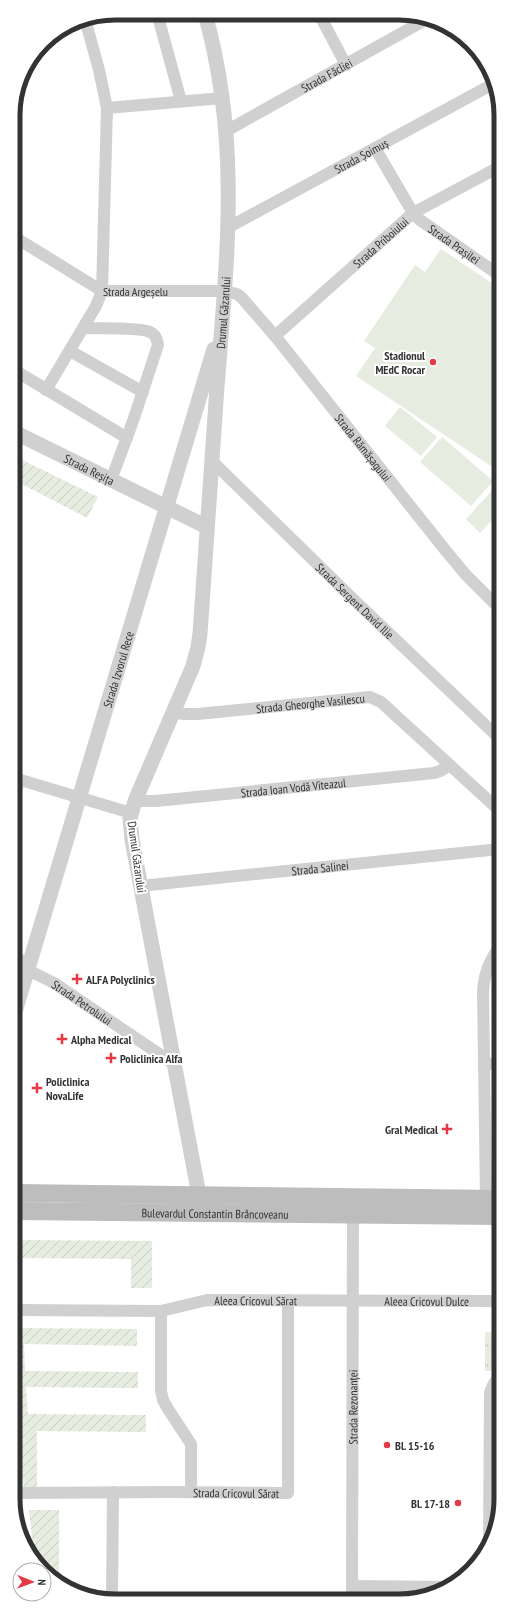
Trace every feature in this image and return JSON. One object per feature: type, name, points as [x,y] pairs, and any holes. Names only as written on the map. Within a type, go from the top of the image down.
[{"type":"main road","name":"Bulevardul Constantin Brâncoveanu","points":[[20,1193],[199,1195],[415,1206],[494,1215]]},
{"type":"main road","name":"Bulevardul Constantin Brâncoveanu","points":[[20,1211],[353,1214],[415,1206],[493,1199]]},
{"type":"street","points":[[159,20],[181,101]]},
{"type":"street","name":"Drumul Găzarului","points":[[199,1195],[140,886],[130,824],[133,807],[172,712],[193,666],[198,647],[229,227],[226,131],[223,98],[206,20]]},
{"type":"street","points":[[322,20],[346,65]]},
{"type":"street","name":"Strada Făcliei","points":[[226,131],[346,65],[412,21]]},
{"type":"street","points":[[46,390],[84,328],[102,291],[106,108],[99,70],[86,24]]},
{"type":"street","name":"Strada Șoimuș","points":[[229,227],[489,86]]},
{"type":"street","points":[[106,108],[223,98]]},
{"type":"street","name":"Strada Prașilei","points":[[375,148],[413,213],[426,226],[494,272]]},
{"type":"street","name":"Strada Priboiului","points":[[275,336],[413,213],[494,170]]},
{"type":"street","name":"Strada Argeșelu","points":[[20,240],[102,291],[225,291]]},
{"type":"street","name":"Strada Rămășagului","points":[[225,291],[237,294],[242,298],[275,336],[466,575],[494,598]]},
{"type":"street","name":"Strada Izvorul Rece","points":[[20,996],[222,324]]},
{"type":"street","points":[[84,328],[144,330],[157,338],[158,345],[143,392],[111,480]]},
{"type":"street","points":[[70,351],[143,392]]},
{"type":"street","points":[[20,374],[127,438]]},
{"type":"street","name":"Strada Reșița","points":[[20,435],[166,507]]},
{"type":"street","name":"Strada Sergent David Ilie","points":[[212,461],[352,598],[494,733]]},
{"type":"street","points":[[166,507],[207,527]]},
{"type":"street","name":"Strada Gheorghe Vasilescu","points":[[172,712],[198,714],[370,696],[381,702],[494,806]]},
{"type":"street","name":"Strada Ioan Vodă Viteazul","points":[[20,780],[79,797],[133,807],[156,801],[434,773],[450,765]]},
{"type":"street","name":"Strada Salinei","points":[[140,886],[494,850]]},
{"type":"street","points":[[493,1199],[484,1064],[483,992],[484,977],[488,965],[494,956]]},
{"type":"street","name":"Strada Petrolului","points":[[20,962],[174,1064]]},
{"type":"street","points":[[484,1064],[494,1064]]},
{"type":"street","name":"Strada Rezonanței","points":[[352,1594],[353,1214]]},
{"type":"street","name":"Aleea Cricovul Sărat","points":[[20,1310],[161,1311],[207,1300],[353,1300]]},
{"type":"street","name":"Strada Cricovul Sărat","points":[[20,1494],[113,1492],[288,1493],[288,1300]]},
{"type":"street","name":"Aleea Cricovul Dulce","points":[[353,1300],[494,1301]]},
{"type":"street","points":[[161,1311],[161,1391],[163,1400],[168,1409],[192,1444],[191,1492]]},
{"type":"street","points":[[489,1529],[490,1393],[491,1387],[494,1382]]},
{"type":"street","points":[[112,1594],[113,1492]]},
{"type":"street","points":[[352,1586],[435,1587]]},
{"type":"green space","name":"Stadionul MEdC Rocar","points":[[441,249],[494,285],[494,468],[356,376],[375,348],[364,341],[415,265],[425,272]]},
{"type":"green space","points":[[400,407],[437,437],[421,456],[385,426]]},
{"type":"green space","points":[[442,437],[493,481],[471,506],[420,462]]},
{"type":"green space","points":[[20,459],[98,497],[87,518],[20,483]]},
{"type":"green space","points":[[494,489],[494,518],[480,533],[466,519]]},
{"type":"green space","points":[[20,1240],[152,1241],[152,1288],[131,1288],[131,1259],[20,1258]]},
{"type":"green space","points":[[20,1328],[137,1329],[137,1346],[24,1344],[25,1371],[138,1372],[138,1388],[26,1387],[28,1414],[146,1415],[146,1432],[37,1431],[37,1490],[24,1490],[20,1452]]},
{"type":"green space","points":[[485,1332],[494,1332],[494,1371],[485,1371]]},
{"type":"green space","points":[[29,1510],[59,1510],[59,1575],[52,1570],[52,1562],[44,1562],[33,1547]]},
{"type":"place","name":"Stadionul MEdC Rocar","points":[[433,362]]},
{"type":"place","name":"ALFA Polyclinics","points":[[77,979]]},
{"type":"place","name":"Alpha Medical","points":[[62,1039]]},
{"type":"place","name":"Policlinica Alfa","points":[[111,1058]]},
{"type":"place","name":"Policlinica NovaLife","points":[[37,1088]]},
{"type":"place","name":"Gral Medical","points":[[447,1129]]},
{"type":"place","name":"Bl. 15-16","points":[[387,1445]]},
{"type":"place","name":"Bl. 17-18","points":[[458,1503]]}]
